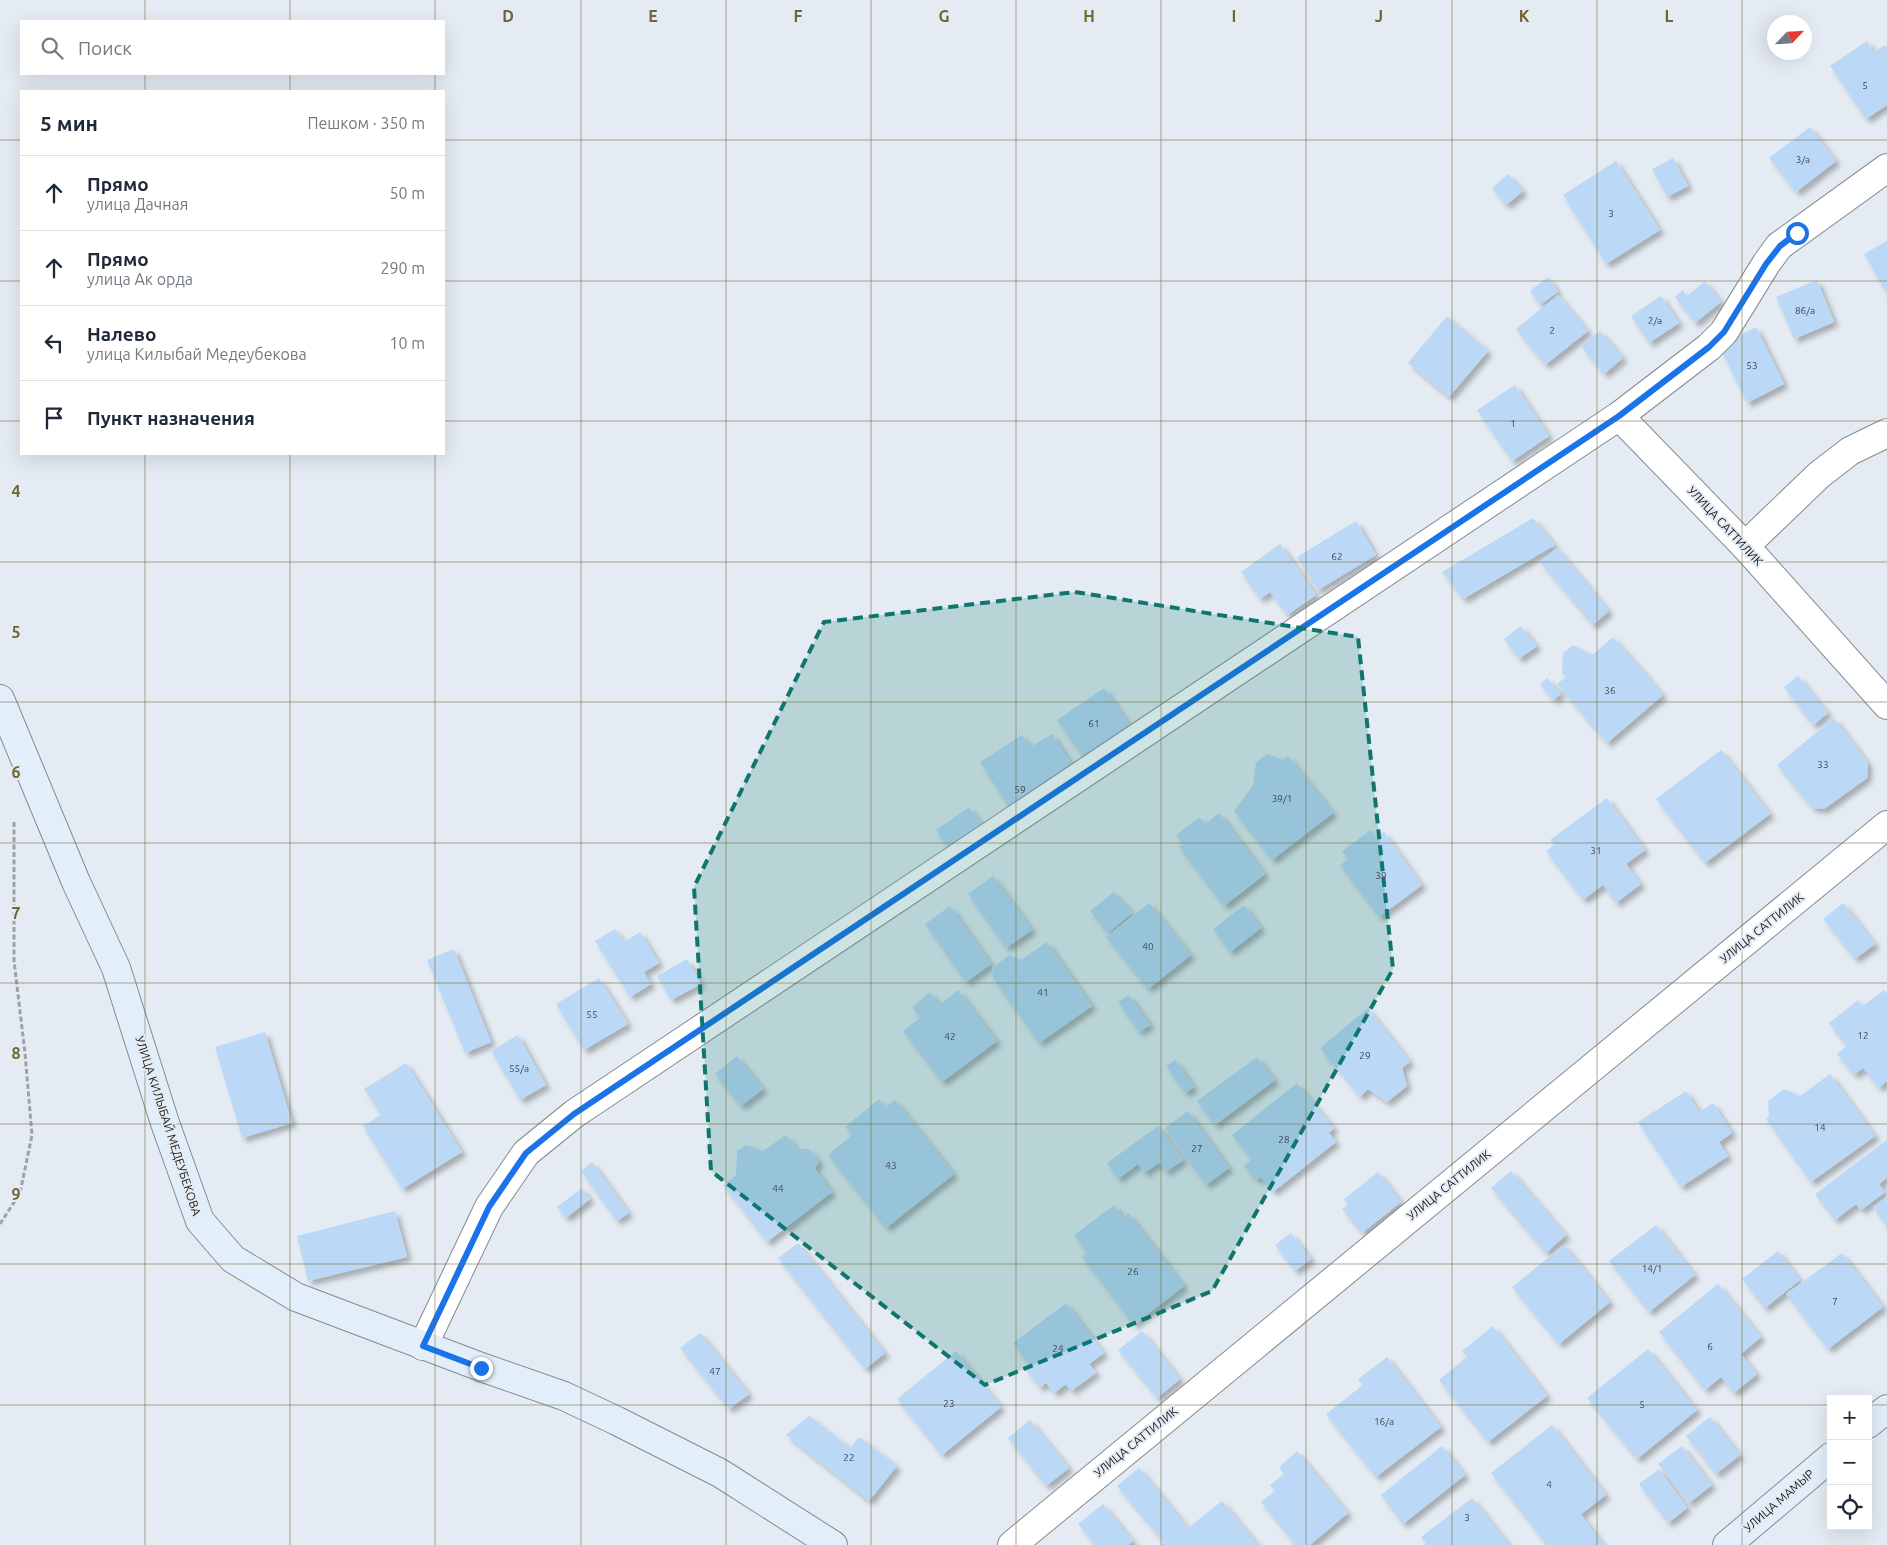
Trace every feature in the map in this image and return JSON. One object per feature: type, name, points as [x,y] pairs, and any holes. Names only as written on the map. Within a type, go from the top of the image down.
[{"type":"main road","name":"УЛИЦА КИЛЫБАЙ МЕДЕУБЕКОВА","points":[[0,699],[76,882],[116,968],[165,1124],[200,1221],[233,1259],[296,1297],[423,1346],[564,1396],[617,1421],[720,1473],[834,1545]]},
{"type":"main road","points":[[1872,1421],[1887,1409]]},
{"type":"main road","name":"УЛИЦА МАМЫР","points":[[1727,1545],[1827,1459]]},
{"type":"street","points":[[423,1346],[489,1207],[526,1153],[574,1114],[1619,416],[1709,347],[1724,332],[1766,264],[1780,246],[1887,168]]},
{"type":"street","name":"УЛИЦА САТТИЛИК","points":[[1619,416],[1745,546],[1887,705]]},
{"type":"street","points":[[1745,546],[1819,475],[1850,451],[1887,433]]},
{"type":"street","name":"УЛИЦА САТТИЛИК","points":[[1012,1545],[1887,826]]},
{"type":"path","points":[[0,1224],[20,1193],[32,1135],[14,961],[14,814]]},
{"type":"highlighted area","points":[[1075,592],[1358,637],[1393,969],[1212,1291],[985,1385],[711,1171],[694,887],[824,622]]},
{"type":"building","points":[[1867,41],[1874,52],[1885,45],[1887,47],[1887,105],[1866,119],[1830,66]]},
{"type":"building","points":[[1810,127],[1836,161],[1796,192],[1769,158]]},
{"type":"building","points":[[1673,158],[1688,186],[1667,197],[1652,169]]},
{"type":"building","points":[[1616,161],[1660,230],[1606,264],[1563,195]]},
{"type":"building","points":[[1508,174],[1523,191],[1506,205],[1492,188]]},
{"type":"building","points":[[1887,241],[1887,294],[1864,254]]},
{"type":"building","points":[[1548,277],[1558,292],[1540,305],[1530,291]]},
{"type":"building","points":[[1817,280],[1834,322],[1794,339],[1776,297]]},
{"type":"building","points":[[1705,281],[1721,302],[1695,323],[1675,297],[1683,290],[1687,296]]},
{"type":"building","points":[[1558,295],[1588,331],[1545,365],[1516,329]]},
{"type":"building","points":[[1661,296],[1679,323],[1649,343],[1631,316]]},
{"type":"building","points":[[1447,316],[1488,351],[1449,397],[1408,363]]},
{"type":"building","points":[[1756,327],[1784,384],[1747,403],[1719,346]]},
{"type":"building","points":[[1600,331],[1623,358],[1604,374],[1581,346]]},
{"type":"building","points":[[1515,385],[1549,436],[1512,461],[1477,410]]},
{"type":"building","points":[[1533,518],[1555,545],[1463,599],[1442,572]]},
{"type":"building","points":[[1356,521],[1376,555],[1318,590],[1297,557]]},
{"type":"building","points":[[1280,544],[1316,595],[1287,615],[1270,592],[1260,599],[1241,572]]},
{"type":"building","points":[[1557,548],[1609,611],[1593,625],[1540,562]]},
{"type":"building","points":[[1521,626],[1537,646],[1519,659],[1504,639]]},
{"type":"building","points":[[1613,637],[1663,695],[1607,743],[1557,684],[1566,677],[1562,673],[1563,653],[1573,645],[1592,655]]},
{"type":"building","points":[[1798,676],[1828,713],[1813,725],[1784,687]]},
{"type":"building","points":[[1547,678],[1561,694],[1553,700],[1540,684]]},
{"type":"building","points":[[1104,688],[1130,726],[1083,757],[1057,720]]},
{"type":"building","points":[[1834,718],[1868,763],[1867,778],[1824,809],[1812,808],[1777,765]]},
{"type":"building","points":[[1052,734],[1074,768],[1010,809],[980,762],[1022,735],[1031,747]]},
{"type":"building","points":[[1721,750],[1770,814],[1705,863],[1656,799]]},
{"type":"building","points":[[1268,754],[1282,760],[1288,756],[1333,813],[1272,860],[1234,811],[1253,785],[1256,762]]},
{"type":"building","points":[[1607,798],[1645,850],[1626,864],[1641,884],[1616,903],[1603,885],[1583,900],[1546,851],[1554,845],[1550,840]]},
{"type":"building","points":[[969,807],[982,825],[949,849],[936,830]]},
{"type":"building","points":[[1219,813],[1265,874],[1224,906],[1179,847],[1183,844],[1176,835],[1199,817],[1205,824]]},
{"type":"building","points":[[1371,830],[1376,837],[1384,832],[1422,885],[1379,917],[1340,865],[1348,859],[1342,851]]},
{"type":"building","points":[[993,876],[1032,930],[1006,948],[968,894]]},
{"type":"building","points":[[1114,892],[1132,913],[1108,933],[1090,911]]},
{"type":"building","points":[[1149,903],[1191,955],[1148,989],[1106,937]]},
{"type":"building","points":[[1843,903],[1875,944],[1855,959],[1823,919]]},
{"type":"building","points":[[1244,905],[1261,928],[1230,952],[1213,929]]},
{"type":"building","points":[[950,906],[991,964],[966,982],[925,924]]},
{"type":"building","points":[[615,929],[624,942],[640,932],[659,963],[644,972],[651,984],[630,997],[595,941]]},
{"type":"building","points":[[1047,942],[1092,1006],[1039,1043],[993,978],[992,968],[1009,955],[1021,960]]},
{"type":"building","points":[[454,949],[491,1042],[465,1053],[427,960]]},
{"type":"building","points":[[687,959],[701,984],[671,1000],[657,976]]},
{"type":"building","points":[[599,978],[628,1024],[584,1050],[556,1004]]},
{"type":"building","points":[[958,990],[997,1041],[942,1082],[903,1031],[920,1018],[912,1007],[930,992],[939,1005]]},
{"type":"building","points":[[1884,990],[1887,994],[1887,1081],[1879,1088],[1863,1068],[1854,1075],[1837,1054],[1847,1046],[1829,1023],[1858,1000],[1863,1006]]},
{"type":"building","points":[[1129,995],[1150,1025],[1139,1032],[1118,1002]]},
{"type":"building","points":[[1368,1008],[1410,1062],[1402,1068],[1407,1086],[1387,1102],[1368,1089],[1360,1097],[1320,1048]]},
{"type":"building","points":[[265,1032],[292,1123],[242,1138],[215,1047]]},
{"type":"building","points":[[518,1035],[546,1085],[520,1100],[491,1051]]},
{"type":"building","points":[[737,1056],[763,1089],[741,1106],[715,1074]]},
{"type":"building","points":[[1257,1057],[1275,1080],[1215,1125],[1197,1101]]},
{"type":"building","points":[[1175,1060],[1194,1087],[1185,1093],[1166,1066]]},
{"type":"building","points":[[406,1063],[462,1152],[402,1189],[363,1126],[381,1115],[364,1089]]},
{"type":"building","points":[[1830,1074],[1875,1136],[1811,1182],[1766,1119],[1769,1117],[1768,1101],[1784,1089],[1800,1096]]},
{"type":"building","points":[[1297,1083],[1334,1128],[1329,1133],[1336,1142],[1273,1192],[1261,1177],[1256,1180],[1244,1166],[1252,1159],[1232,1135]]},
{"type":"building","points":[[1686,1091],[1699,1112],[1713,1103],[1732,1133],[1719,1142],[1728,1156],[1681,1187],[1638,1122]]},
{"type":"building","points":[[879,1099],[885,1107],[895,1100],[954,1174],[886,1228],[828,1155],[852,1135],[845,1127]]},
{"type":"building","points":[[1188,1111],[1229,1168],[1206,1185],[1165,1128]]},
{"type":"building","points":[[1158,1126],[1183,1160],[1166,1172],[1159,1163],[1144,1173],[1138,1164],[1118,1179],[1107,1163]]},
{"type":"building","points":[[786,1135],[797,1149],[809,1149],[819,1161],[815,1169],[832,1192],[767,1242],[723,1185],[736,1175],[737,1151],[746,1145],[763,1151]]},
{"type":"building","points":[[1887,1140],[1887,1178],[1879,1184],[1885,1192],[1861,1210],[1856,1204],[1835,1220],[1815,1194]]},
{"type":"building","points":[[592,1162],[629,1213],[617,1221],[581,1171]]},
{"type":"building","points":[[1511,1171],[1566,1235],[1546,1253],[1491,1188]]},
{"type":"building","points":[[1378,1172],[1401,1202],[1362,1233],[1342,1209],[1348,1205],[1344,1199]]},
{"type":"building","points":[[582,1188],[590,1199],[566,1218],[557,1207]]},
{"type":"building","points":[[1887,1197],[1887,1226],[1873,1207]]},
{"type":"building","points":[[1114,1205],[1123,1218],[1128,1213],[1184,1286],[1134,1325],[1082,1257],[1087,1253],[1074,1235]]},
{"type":"building","points":[[395,1211],[407,1257],[308,1281],[297,1236]]},
{"type":"building","points":[[1656,1225],[1695,1275],[1649,1312],[1609,1261]]},
{"type":"building","points":[[1291,1233],[1311,1259],[1295,1271],[1275,1245]]},
{"type":"building","points":[[798,1243],[885,1353],[865,1369],[778,1258]]},
{"type":"building","points":[[1564,1245],[1610,1302],[1559,1344],[1512,1287]]},
{"type":"building","points":[[1778,1251],[1800,1280],[1765,1308],[1742,1279]]},
{"type":"building","points":[[1842,1253],[1883,1307],[1828,1349],[1786,1294]]},
{"type":"building","points":[[1718,1284],[1761,1337],[1741,1354],[1757,1374],[1734,1393],[1721,1377],[1705,1390],[1659,1332]]},
{"type":"building","points":[[1066,1303],[1104,1353],[1089,1364],[1096,1373],[1071,1391],[1066,1384],[1054,1393],[1046,1383],[1040,1388],[1025,1369],[1030,1366],[1013,1343]]},
{"type":"building","points":[[1493,1326],[1547,1396],[1488,1442],[1439,1380],[1467,1357],[1462,1351]]},
{"type":"building","points":[[1142,1331],[1180,1379],[1157,1398],[1118,1350]]},
{"type":"building","points":[[700,1333],[749,1394],[729,1409],[680,1348]]},
{"type":"building","points":[[1648,1349],[1697,1410],[1637,1459],[1587,1398]]},
{"type":"building","points":[[956,1351],[1001,1407],[942,1455],[897,1399]]},
{"type":"building","points":[[1387,1357],[1441,1427],[1376,1477],[1326,1414],[1363,1385],[1358,1379]]},
{"type":"building","points":[[809,1416],[850,1448],[859,1437],[897,1466],[869,1501],[786,1435]]},
{"type":"building","points":[[1710,1417],[1740,1455],[1716,1474],[1686,1436]]},
{"type":"building","points":[[1030,1420],[1069,1468],[1046,1486],[1008,1438]]},
{"type":"building","points":[[1552,1425],[1606,1495],[1581,1514],[1603,1545],[1547,1545],[1491,1473]]},
{"type":"building","points":[[1442,1446],[1465,1475],[1403,1524],[1381,1495]]},
{"type":"building","points":[[1682,1446],[1712,1485],[1689,1503],[1658,1464]]},
{"type":"building","points":[[1297,1451],[1348,1513],[1310,1545],[1296,1545],[1261,1502],[1275,1491],[1270,1485],[1284,1474],[1279,1467]]},
{"type":"building","points":[[1139,1468],[1188,1528],[1222,1501],[1258,1545],[1160,1545],[1164,1542],[1117,1486]]},
{"type":"building","points":[[1659,1469],[1687,1508],[1668,1523],[1639,1484]]},
{"type":"building","points":[[1472,1498],[1509,1545],[1427,1545],[1421,1537]]},
{"type":"building","points":[[1103,1504],[1133,1541],[1128,1545],[1095,1545],[1078,1524]]},
{"type":"route","points":[[481,1368],[423,1346],[489,1207],[526,1153],[574,1114],[1619,416],[1709,347],[1724,332],[1766,264],[1780,246],[1797,233]]}]
